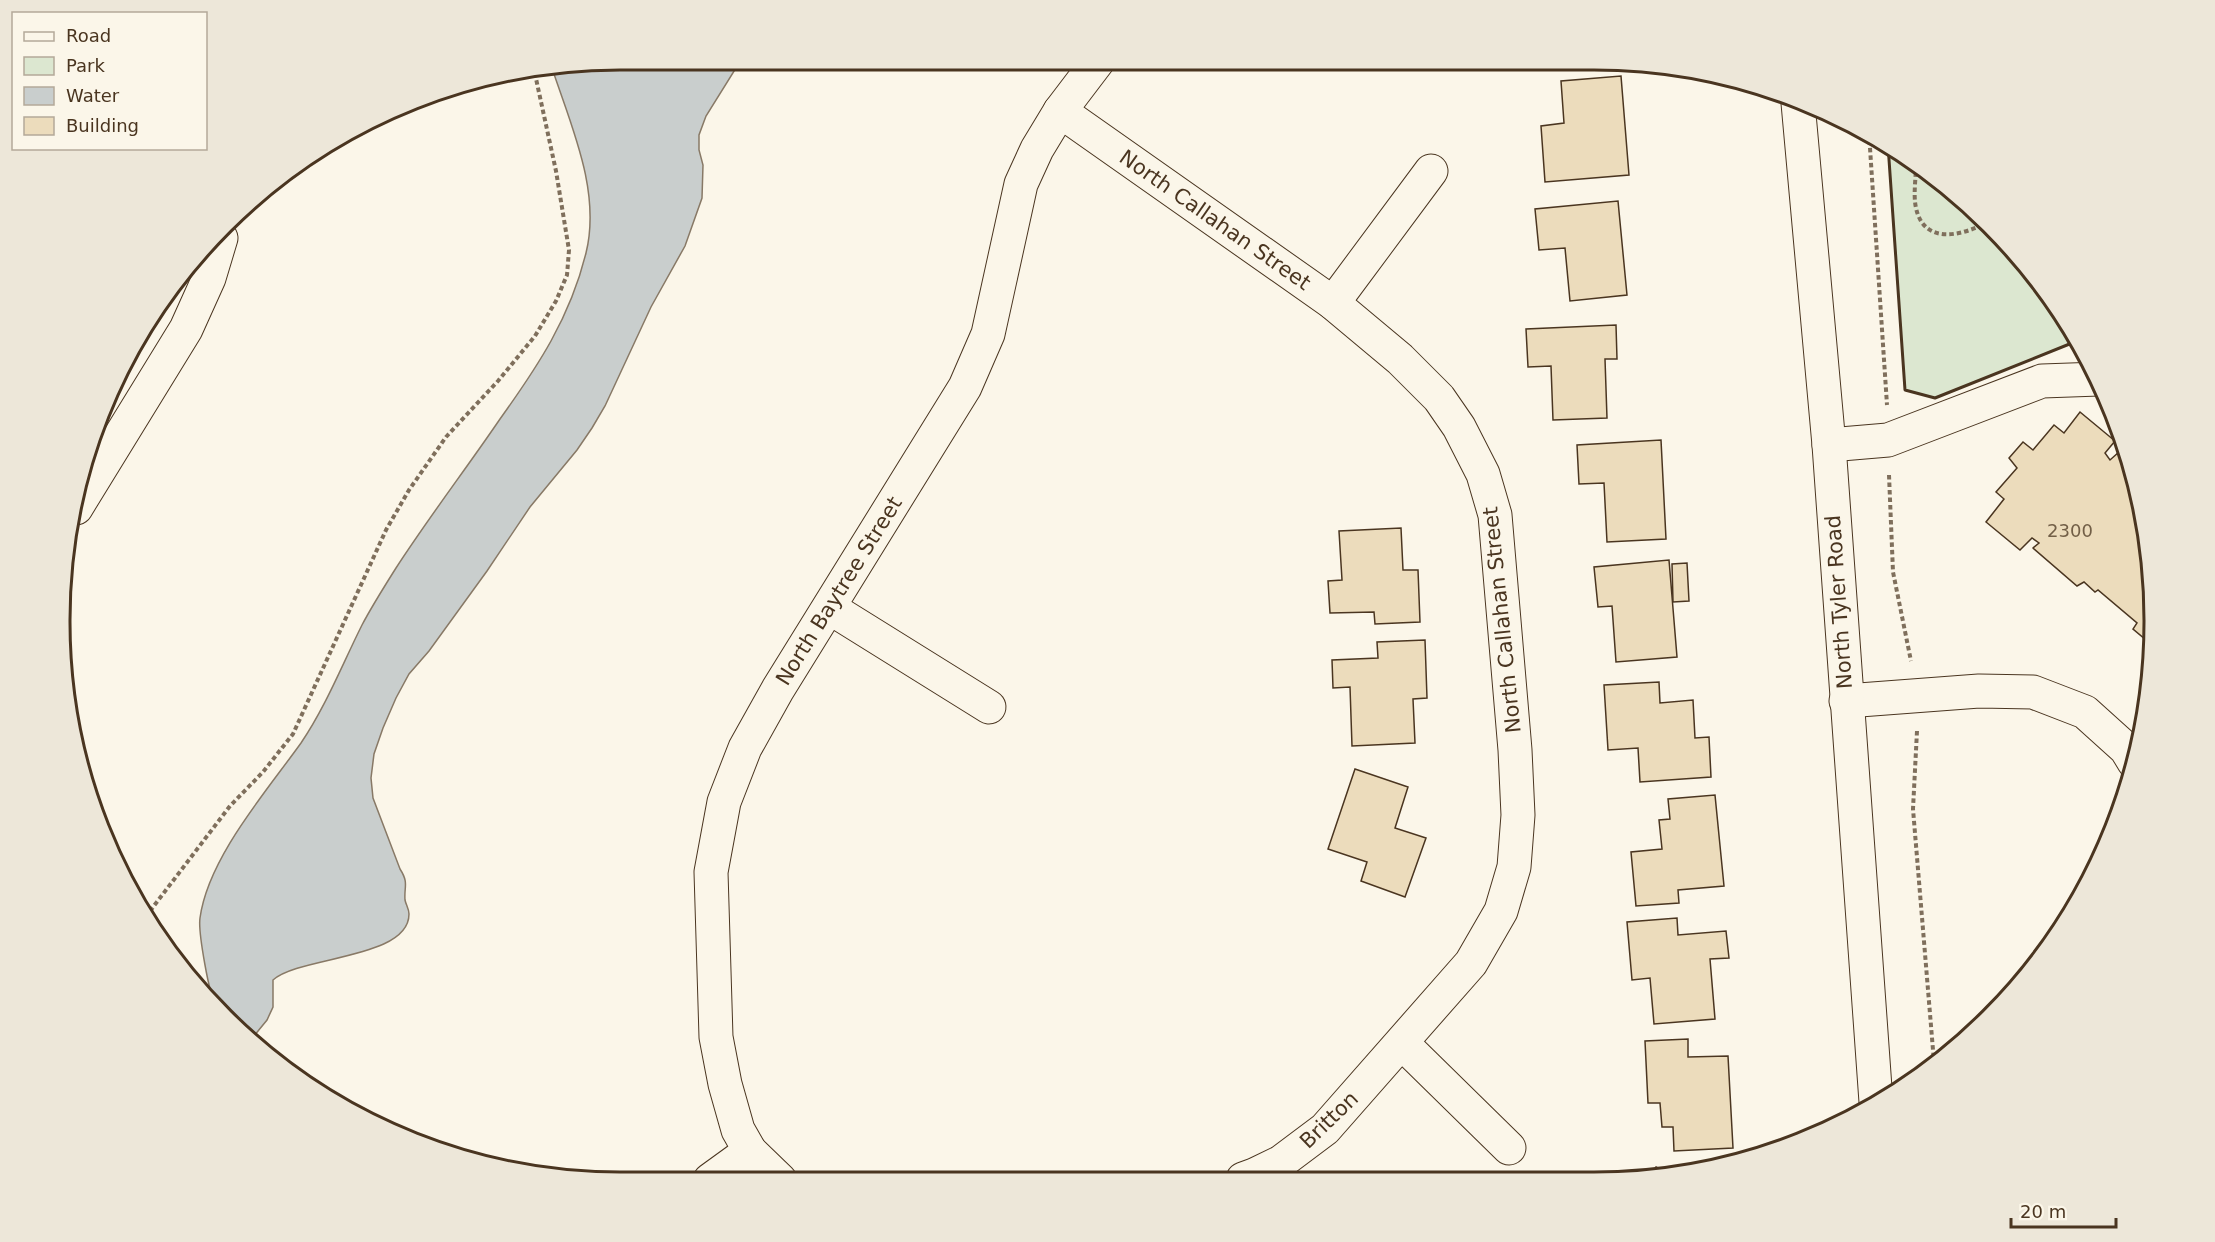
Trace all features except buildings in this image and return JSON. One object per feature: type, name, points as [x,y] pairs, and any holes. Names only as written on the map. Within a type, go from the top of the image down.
[{"type":"street","name":"North Baytree Street","points":[[750,1151],[738,1130],[716,1037],[711,872],[724,802],[745,748],[778,689],[964,387],[988,334],[1021,184],[1037,149],[1060,111],[1091,70]]},
{"type":"street","name":"North Tyler Road","points":[[1799,110],[1828,445],[1875,1094]]},
{"type":"street","name":"North Callahan Street","points":[[1060,111],[1333,303],[1400,359],[1439,398],[1459,427],[1483,474],[1496,515],[1515,750],[1518,815],[1514,867],[1501,911],[1471,963],[1402,1043]]},
{"type":"street","points":[[1333,303],[1431,171]]},
{"type":"street","points":[[89,481],[120,413],[186,329],[220,245]]},
{"type":"street","points":[[1828,445],[1888,440],[2042,381],[2089,379]]},
{"type":"street","points":[[830,608],[989,707]]},
{"type":"street","points":[[1846,701],[1979,692],[2034,692],[2085,712],[2128,753]]},
{"type":"street","points":[[1402,1043],[1509,1148]]},
{"type":"street","name":"Britton","points":[[1260,1172],[1281,1162],[1325,1129],[1402,1043]]},
{"type":"street","points":[[721,1172],[750,1151],[772,1172]]},
{"type":"path","points":[[152,909],[230,806],[263,772],[293,734],[386,530],[409,490],[446,437],[498,381],[535,336],[556,301],[567,275],[569,250],[556,171],[536,77]]},
{"type":"path","points":[[1870,145],[1886,371],[1893,572],[1914,676],[1917,735],[1913,809],[1933,1054]]},
{"type":"path","points":[[1916,175],[1916,207],[1922,225],[1939,235],[1955,235],[1978,227]]},
{"type":"green space","points":[[1889,156],[1929,184],[1983,232],[2031,286],[2070,344],[1935,398],[1905,390]]},
{"type":"water","points":[[621,70],[735,70],[706,116],[699,135],[699,150],[703,165],[702,198],[685,246],[651,307],[605,406],[577,450],[530,507],[487,571],[429,651],[409,674],[383,728],[374,754],[371,778],[373,798],[405,881],[405,900],[409,914],[404,929],[392,940],[373,948],[287,972],[273,980],[273,1007],[267,1020],[256,1033],[210,987],[200,925],[205,895],[214,872],[240,826],[310,729],[362,625],[396,568],[527,380],[562,320],[579,277],[590,230],[587,184],[576,138],[554,75]]},
{"type":"wall","points":[[1889,156],[1905,390],[1935,398],[2070,344]]}]
